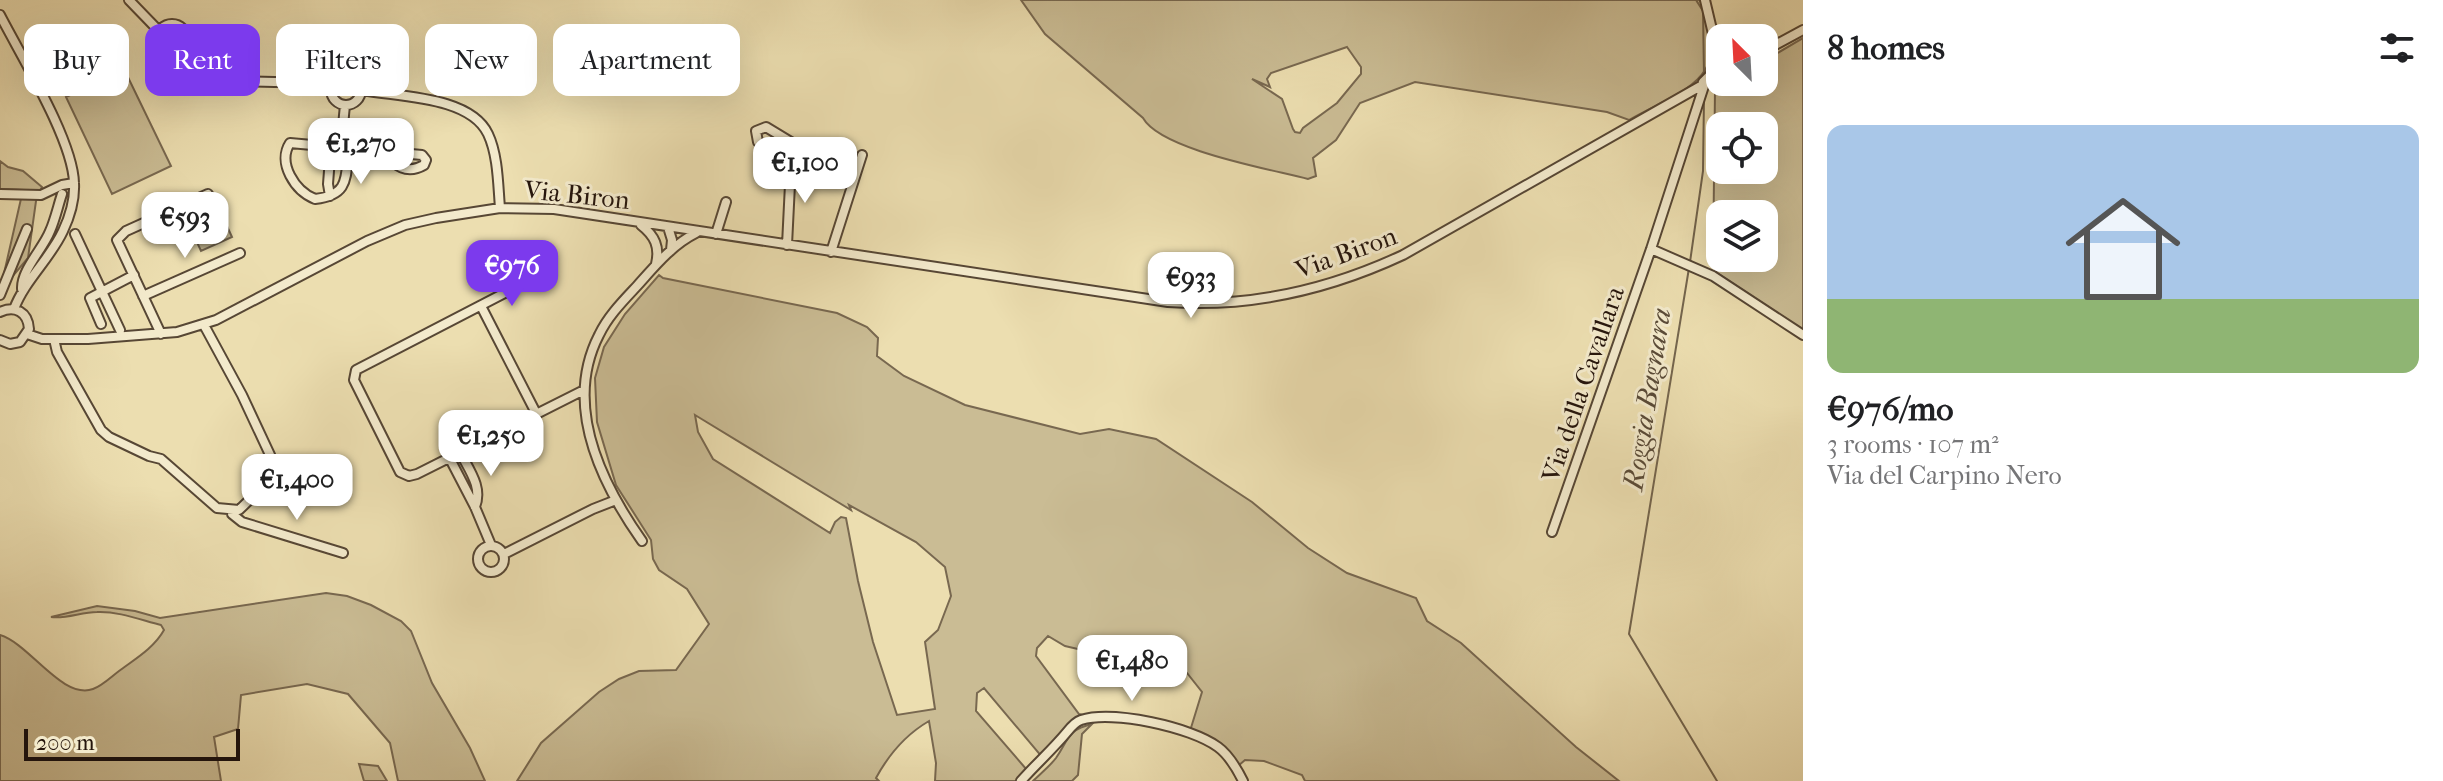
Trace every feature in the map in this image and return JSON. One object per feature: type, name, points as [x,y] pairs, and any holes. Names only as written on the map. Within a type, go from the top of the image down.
[{"type":"street","points":[[129,0],[152,24]]},
{"type":"street","points":[[1705,0],[1712,24]]},
{"type":"street","points":[[1710,14],[1715,24]]},
{"type":"street","points":[[0,15],[62,136],[74,183],[71,212],[61,235],[23,290],[14,309]]},
{"type":"street","points":[[1778,43],[1803,30]]},
{"type":"street","name":"Via Biron","points":[[1691,92],[1706,78]]},
{"type":"street","name":"Via Biron","points":[[27,334],[54,339],[161,334],[204,325],[367,241],[405,225],[500,208],[554,209],[1168,302],[1252,301],[1342,280],[1403,255],[1705,86]]},
{"type":"street","name":"Via della Cavallara","points":[[1552,532],[1705,86]]},
{"type":"street","points":[[1691,92],[1695,110]]},
{"type":"street","points":[[334,96],[345,105]]},
{"type":"street","points":[[345,105],[356,101],[359,96]]},
{"type":"street","points":[[398,96],[464,109],[478,118],[489,135],[500,208]]},
{"type":"street","points":[[330,196],[328,184],[340,146],[345,105]]},
{"type":"street","points":[[787,245],[791,164],[800,156],[799,147],[766,127],[756,131],[758,142],[791,164]]},
{"type":"street","points":[[340,146],[344,186],[330,196],[315,199],[299,191],[285,160],[286,147],[290,143],[340,146],[385,152]]},
{"type":"street","points":[[831,252],[862,155]]},
{"type":"street","points":[[0,194],[41,195],[74,183]]},
{"type":"street","points":[[23,290],[21,284],[52,229],[62,194]]},
{"type":"street","points":[[161,334],[117,240],[126,231],[208,194]]},
{"type":"street","points":[[716,234],[726,202]]},
{"type":"street","points":[[637,222],[648,230],[658,246]]},
{"type":"street","points":[[656,264],[658,246],[668,227]]},
{"type":"street","points":[[668,227],[671,250]]},
{"type":"street","points":[[0,295],[5,275],[27,229]]},
{"type":"street","points":[[642,541],[603,477],[594,450],[584,390],[588,366],[599,334],[617,308],[656,264],[697,232]]},
{"type":"street","points":[[75,234],[120,330]]},
{"type":"street","points":[[1651,249],[1713,276],[1803,335]]},
{"type":"street","points":[[143,296],[240,253]]},
{"type":"street","points":[[101,324],[90,298],[134,275]]},
{"type":"street","points":[[528,281],[361,366],[354,374],[354,380],[400,472],[409,476],[417,474],[584,390]]},
{"type":"street","points":[[481,306],[536,413]]},
{"type":"street","points":[[0,312],[14,309],[27,318],[27,334],[15,344],[0,340]]},
{"type":"street","points":[[54,339],[57,352],[101,430],[109,437],[161,459],[217,508],[239,510],[278,472],[242,395],[204,325]]},
{"type":"street","points":[[460,452],[478,488],[480,496],[475,507]]},
{"type":"street","points":[[449,457],[491,545]]},
{"type":"street","points":[[504,554],[616,500]]},
{"type":"street","points":[[232,511],[242,522],[343,553]]},
{"type":"street","points":[[491,545],[504,554],[504,563],[498,570],[485,571],[479,564],[478,556],[483,548],[491,545]]},
{"type":"street","points":[[1021,781],[1049,755],[1074,724],[1094,718],[1142,720],[1203,739],[1223,751],[1243,781]]},
{"type":"shaded area","points":[[1021,0],[1700,0],[1708,24],[1706,67],[1700,77],[1687,88],[1629,120],[1607,112],[1415,82],[1360,103],[1336,140],[1313,158],[1316,176],[1308,179],[1193,149],[1171,140],[1045,34]],"holes":[[[1347,47],[1361,67],[1361,74],[1337,103],[1300,133],[1293,129],[1282,99],[1252,79],[1270,87],[1267,79],[1271,73]]]},
{"type":"shaded area","points":[[1803,38],[1803,330],[1716,272],[1778,272],[1778,200],[1714,200],[1714,184],[1778,184],[1778,112],[1715,112],[1715,96],[1778,96],[1778,53]]},
{"type":"shaded area","points":[[129,79],[171,166],[112,194],[66,97],[129,96]]},
{"type":"shaded area","points":[[0,161],[23,171],[42,187],[36,201],[28,258],[0,291],[23,190],[0,189]]},
{"type":"shaded area","points":[[215,200],[232,237],[201,251],[184,214]]},
{"type":"shaded area","points":[[659,275],[837,313],[867,327],[878,338],[877,356],[904,376],[965,405],[1080,434],[1109,429],[1156,439],[1252,502],[1308,548],[1347,573],[1416,598],[1427,621],[1461,643],[1576,747],[1619,781],[1305,781],[1302,775],[1264,761],[1245,760],[1238,766],[1190,731],[1202,692],[1187,673],[1107,642],[1082,650],[1065,646],[1048,636],[1037,648],[1036,656],[1079,714],[1083,715],[1067,726],[1042,757],[984,688],[977,693],[976,711],[1027,770],[1016,781],[935,781],[936,763],[929,721],[912,732],[892,753],[876,778],[879,781],[517,781],[541,743],[599,692],[639,671],[676,670],[709,624],[687,589],[659,570],[653,559],[651,540],[616,485],[597,422],[595,378],[604,347],[625,314]],"holes":[[[695,415],[851,510],[849,505],[916,542],[945,567],[951,596],[938,630],[925,642],[935,709],[897,715],[873,642],[846,518],[841,517],[835,522],[830,533],[713,459],[698,432]]]},
{"type":"shaded area","points":[[326,593],[347,596],[371,605],[401,621],[411,631],[432,683],[470,748],[485,781],[398,781],[390,743],[348,694],[307,684],[241,695],[238,729],[214,737],[221,781],[0,781],[0,635],[11,640],[70,686],[81,690],[93,689],[144,653],[164,630],[161,625],[105,612],[51,617],[97,606],[160,618]]},
{"type":"shaded area","points":[[1092,724],[1082,734],[1078,775],[1072,781],[1033,781],[1054,761],[1073,732]]},
{"type":"shaded area","points":[[359,764],[378,766],[387,781],[364,781]]},
{"type":"waterway","name":"Roggia Bagnara","points":[[1696,0],[1703,11],[1704,75]]},
{"type":"waterway","name":"Roggia Bagnara","points":[[1690,262],[1703,171],[1704,97]]},
{"type":"waterway","name":"Roggia Bagnara","points":[[1689,268],[1629,634],[1717,781]]}]
